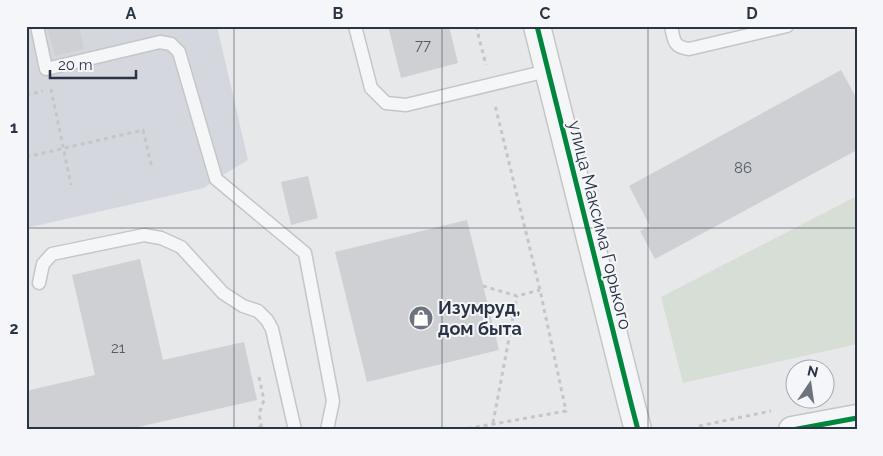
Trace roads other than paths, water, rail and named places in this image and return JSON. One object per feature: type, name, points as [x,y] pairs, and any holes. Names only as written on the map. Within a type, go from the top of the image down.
[{"type":"street","name":"улица Максима Горького","points":[[537,26],[638,430]]},
{"type":"street","points":[[802,429],[857,418]]},
{"type":"lane","points":[[37,26],[46,68],[160,42],[171,44],[178,52],[216,179],[305,253],[334,401],[327,430]]},
{"type":"lane","points":[[355,26],[371,88],[386,103],[406,105],[547,70]]},
{"type":"lane","points":[[671,26],[675,43],[680,48],[689,49],[787,26]]},
{"type":"lane","points":[[39,282],[43,264],[52,254],[144,235],[161,238],[181,247],[223,293],[243,306],[258,311],[267,320],[272,329],[295,430]]},
{"type":"place","name":"Изумруд, дом быта","points":[[421,318]]}]
